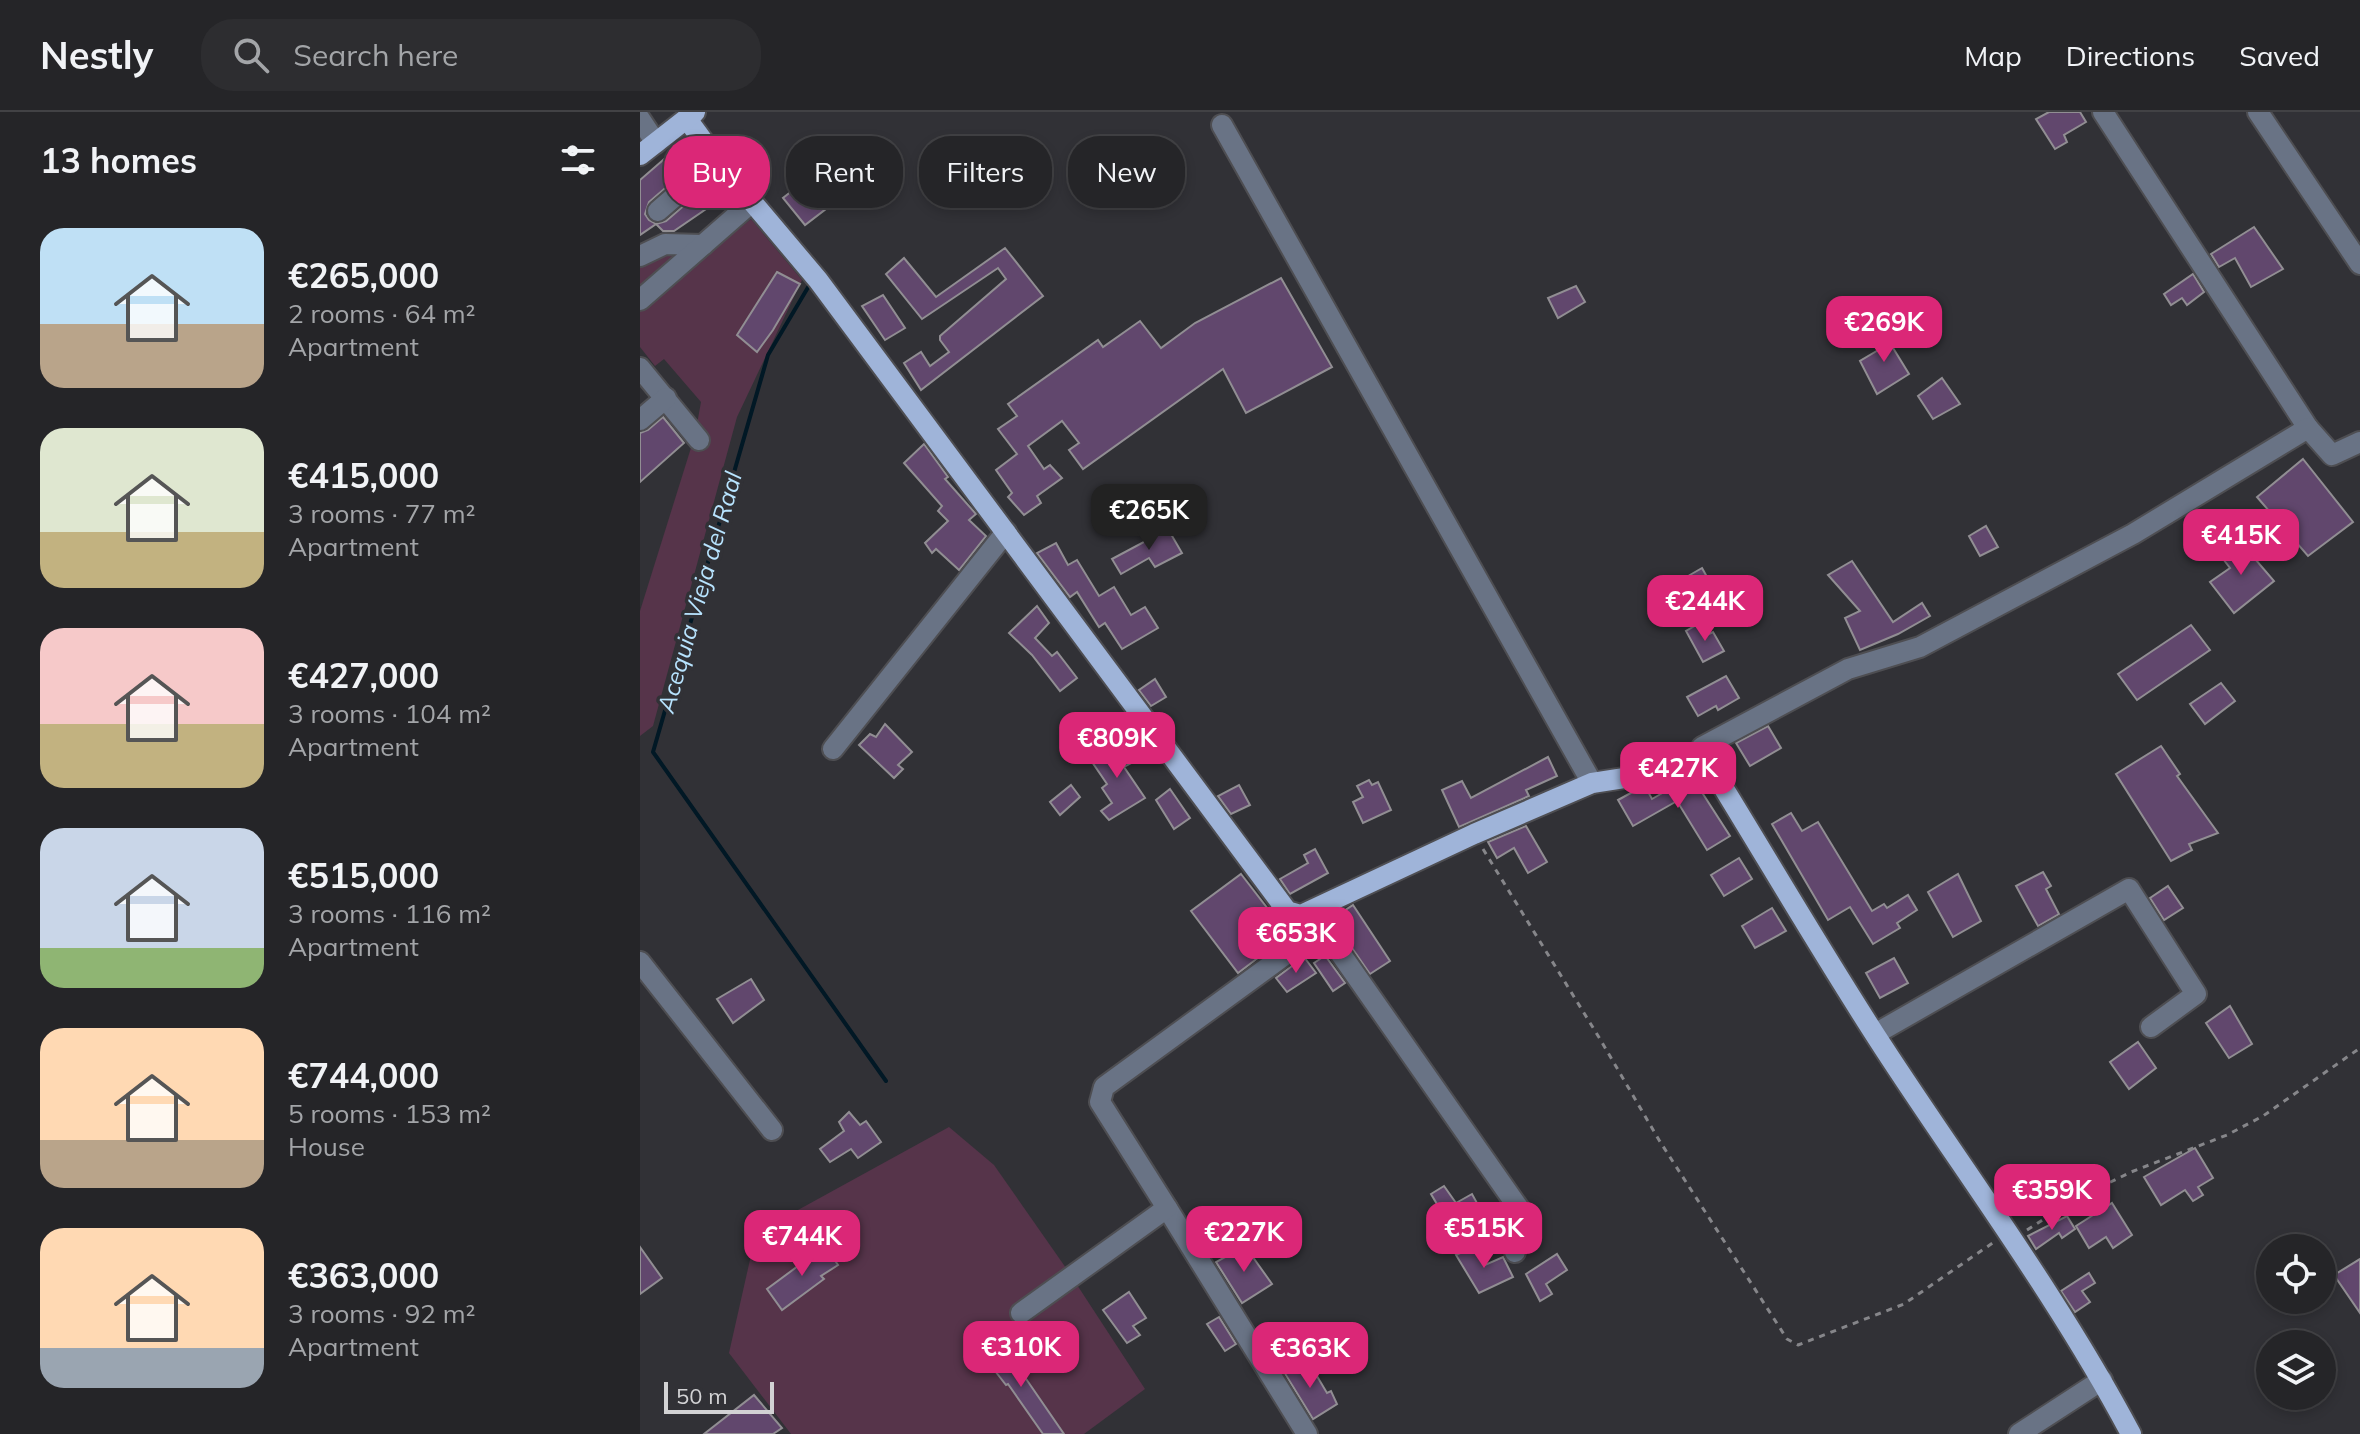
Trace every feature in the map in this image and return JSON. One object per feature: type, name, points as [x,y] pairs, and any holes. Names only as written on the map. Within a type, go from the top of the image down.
[{"type":"main road","points":[[648,149],[691,116],[703,136]]},
{"type":"main road","points":[[757,208],[818,280],[1287,911],[1301,915],[1592,783],[1695,767],[1715,774],[1875,1034],[2102,1380],[2131,1434]]},
{"type":"street","points":[[2103,112],[2308,428],[2332,455],[2360,442]]},
{"type":"street","points":[[2258,112],[2360,264]]},
{"type":"street","points":[[640,119],[648,149]]},
{"type":"street","points":[[1222,125],[1592,783]]},
{"type":"street","points":[[658,211],[664,206]]},
{"type":"street","points":[[640,300],[745,208]]},
{"type":"street","points":[[640,256],[665,244],[703,245]]},
{"type":"street","points":[[640,368],[699,440]]},
{"type":"street","points":[[640,420],[666,398]]},
{"type":"street","points":[[1695,767],[1702,747],[1848,669],[1934,640],[2133,534],[2308,428]]},
{"type":"street","points":[[833,749],[1006,532]]},
{"type":"street","points":[[1875,1034],[2129,889],[2196,994],[2151,1027]]},
{"type":"street","points":[[1301,915],[1304,941],[1104,1087],[1100,1102],[1307,1434]]},
{"type":"street","points":[[1301,915],[1324,930],[1520,1210],[1515,1252]]},
{"type":"street","points":[[640,962],[772,1130]]},
{"type":"street","points":[[1021,1313],[1167,1208]]},
{"type":"street","points":[[2019,1434],[2102,1380]]},
{"type":"path","points":[[1474,834],[1673,1162],[1787,1339],[1798,1345],[1904,1304],[2070,1202],[2131,1172],[2227,1135],[2263,1116],[2360,1048]]},
{"type":"shaded area","points":[[751,219],[802,280],[737,417],[653,726],[640,736],[640,611],[695,435],[701,402],[664,359],[655,366],[640,347],[640,251],[661,233],[692,266]]},
{"type":"shaded area","points":[[949,1127],[994,1165],[1145,1389],[1084,1434],[791,1434],[729,1353],[756,1233]]},
{"type":"building","points":[[2049,112],[2080,112],[2086,122],[2064,135],[2067,142],[2055,149],[2036,119]]},
{"type":"building","points":[[664,159],[664,189],[649,202],[645,214],[656,224],[640,235],[640,180]]},
{"type":"building","points":[[681,208],[708,208],[674,231],[663,231],[656,224],[666,221]]},
{"type":"building","points":[[791,208],[827,208],[805,225]]},
{"type":"building","points":[[2254,227],[2283,269],[2251,287],[2235,258],[2219,267],[2211,254]]},
{"type":"building","points":[[1005,248],[1043,296],[921,390],[904,363],[921,352],[930,366],[949,352],[940,336],[1006,279],[998,268],[922,319],[886,274],[904,258],[936,297]]},
{"type":"building","points":[[777,272],[800,284],[757,352],[737,335]]},
{"type":"building","points":[[2193,274],[2204,292],[2187,305],[2182,298],[2171,305],[2164,294]]},
{"type":"building","points":[[1281,278],[1332,367],[1246,413],[1223,369],[1083,469],[1069,450],[1079,443],[1062,421],[1028,446],[1044,469],[1050,465],[1062,478],[1037,496],[1041,503],[1024,515],[1008,497],[1012,493],[996,470],[1017,454],[998,429],[1017,416],[1008,404],[1098,340],[1103,347],[1140,321],[1161,348],[1195,323]]},
{"type":"building","points":[[1576,286],[1585,302],[1558,318],[1548,298]]},
{"type":"building","points":[[883,295],[905,328],[885,340],[862,306]]},
{"type":"building","points":[[1888,327],[1897,340],[1890,343],[1909,374],[1877,394],[1860,361],[1885,346],[1878,334]]},
{"type":"building","points":[[1942,378],[1960,404],[1933,419],[1918,396]]},
{"type":"building","points":[[663,417],[684,443],[640,482],[640,433]]},
{"type":"building","points":[[924,444],[948,477],[945,479],[976,514],[969,520],[986,536],[959,570],[936,549],[932,553],[925,543],[948,521],[938,511],[942,506],[904,463]]},
{"type":"building","points":[[2303,459],[2353,522],[2308,556],[2257,497]]},
{"type":"building","points":[[1986,526],[1998,547],[1980,556],[1969,536]]},
{"type":"building","points":[[1168,529],[1182,553],[1155,567],[1149,558],[1121,574],[1112,559]]},
{"type":"building","points":[[2238,539],[2274,581],[2234,613],[2210,582],[2230,568],[2220,555]]},
{"type":"building","points":[[1056,543],[1068,565],[1077,560],[1099,596],[1114,587],[1131,615],[1145,607],[1158,628],[1122,649],[1105,623],[1099,627],[1077,592],[1070,597],[1037,553]]},
{"type":"building","points":[[1852,561],[1893,622],[1922,603],[1930,616],[1860,650],[1845,618],[1860,611],[1828,575]]},
{"type":"building","points":[[1702,568],[1712,586],[1676,607],[1663,586],[1674,580],[1676,583]]},
{"type":"building","points":[[1037,606],[1049,623],[1035,638],[1052,656],[1057,652],[1077,678],[1060,691],[1032,655],[1009,633]]},
{"type":"building","points":[[1700,623],[1707,635],[1713,632],[1724,651],[1703,662],[1686,631]]},
{"type":"building","points":[[2191,625],[2210,650],[2137,700],[2118,674]]},
{"type":"building","points":[[1726,676],[1739,698],[1718,710],[1716,706],[1698,716],[1687,697]]},
{"type":"building","points":[[1155,679],[1166,697],[1151,706],[1139,690]]},
{"type":"building","points":[[2221,683],[2235,701],[2205,724],[2190,704]]},
{"type":"building","points":[[885,724],[912,752],[898,765],[903,769],[894,778],[859,745],[870,734],[876,737]]},
{"type":"building","points":[[1768,726],[1781,748],[1750,766],[1736,743]]},
{"type":"building","points":[[1115,744],[1121,751],[1126,749],[1133,762],[1124,767],[1145,798],[1109,820],[1101,811],[1112,803],[1102,788],[1107,784],[1090,759],[1105,745],[1108,748]]},
{"type":"building","points":[[2161,746],[2180,774],[2177,776],[2218,833],[2189,844],[2192,850],[2171,861],[2116,774]]},
{"type":"building","points":[[1548,757],[1557,776],[1526,790],[1529,796],[1459,827],[1442,790],[1462,781],[1471,798]]},
{"type":"building","points":[[1369,780],[1372,785],[1378,782],[1391,810],[1363,823],[1353,802],[1363,797],[1357,786]]},
{"type":"building","points":[[1694,780],[1730,836],[1707,850],[1677,801],[1633,826],[1618,800],[1646,788],[1652,799],[1680,783]]},
{"type":"building","points":[[1071,785],[1080,797],[1060,815],[1050,802]]},
{"type":"building","points":[[1239,785],[1250,805],[1231,814],[1218,796]]},
{"type":"building","points":[[1170,789],[1190,818],[1174,829],[1156,800]]},
{"type":"building","points":[[1791,813],[1802,831],[1818,822],[1872,911],[1884,904],[1887,908],[1908,895],[1917,910],[1897,923],[1900,928],[1873,944],[1850,907],[1828,920],[1772,824]]},
{"type":"building","points":[[1526,826],[1547,862],[1528,873],[1514,848],[1497,858],[1488,842]]},
{"type":"building","points":[[1315,849],[1328,873],[1290,894],[1280,879],[1308,863],[1304,855]]},
{"type":"building","points":[[1739,858],[1752,879],[1724,896],[1711,875]]},
{"type":"building","points":[[2043,872],[2051,886],[2046,889],[2059,914],[2038,926],[2016,886]]},
{"type":"building","points":[[1241,874],[1288,935],[1238,973],[1191,911]]},
{"type":"building","points":[[1958,874],[1981,921],[1953,937],[1928,892]]},
{"type":"building","points":[[2168,886],[2183,908],[2164,920],[2150,898]]},
{"type":"building","points":[[1353,905],[1390,961],[1370,974],[1332,919]]},
{"type":"building","points":[[1772,908],[1786,931],[1755,948],[1742,926]]},
{"type":"building","points":[[1316,943],[1345,983],[1333,991],[1314,963],[1320,959],[1314,948]]},
{"type":"building","points":[[1304,957],[1316,973],[1287,992],[1276,978]]},
{"type":"building","points":[[1894,958],[1908,983],[1880,998],[1866,973]]},
{"type":"building","points":[[751,979],[764,1000],[733,1023],[717,999]]},
{"type":"building","points":[[2230,1006],[2252,1044],[2229,1058],[2206,1023]]},
{"type":"building","points":[[2138,1042],[2156,1068],[2129,1089],[2110,1062]]},
{"type":"building","points":[[849,1112],[860,1125],[866,1121],[881,1142],[858,1158],[851,1149],[830,1162],[820,1149],[844,1131],[839,1122]]},
{"type":"building","points":[[2195,1148],[2213,1178],[2198,1187],[2203,1195],[2193,1201],[2185,1190],[2161,1205],[2144,1177]]},
{"type":"building","points":[[1444,1186],[1456,1203],[1472,1194],[1483,1214],[1448,1233],[1436,1214],[1441,1211],[1431,1194]]},
{"type":"building","points":[[2112,1203],[2132,1235],[2113,1248],[2106,1237],[2089,1248],[2076,1226]]},
{"type":"building","points":[[2067,1216],[2075,1229],[2062,1238],[2059,1233],[2036,1249],[2028,1236]]},
{"type":"building","points":[[825,1246],[838,1265],[782,1310],[767,1289]]},
{"type":"building","points":[[1245,1246],[1272,1284],[1242,1303],[1216,1262]]},
{"type":"building","points":[[1475,1246],[1485,1265],[1503,1257],[1513,1277],[1479,1293],[1456,1255]]},
{"type":"building","points":[[640,1247],[662,1278],[640,1294]]},
{"type":"building","points":[[1557,1254],[1567,1270],[1546,1284],[1552,1294],[1540,1301],[1526,1274]]},
{"type":"building","points":[[2360,1259],[2360,1313],[2336,1278],[2336,1274]]},
{"type":"building","points":[[2089,1273],[2095,1283],[2082,1291],[2090,1302],[2075,1312],[2061,1291]]},
{"type":"building","points":[[1129,1292],[1146,1318],[1133,1326],[1140,1335],[1127,1343],[1103,1310]]},
{"type":"building","points":[[1219,1317],[1236,1344],[1225,1351],[1207,1324]]},
{"type":"building","points":[[1001,1342],[1064,1434],[1043,1434],[1008,1384],[982,1354]]},
{"type":"building","points":[[1305,1361],[1327,1393],[1331,1391],[1337,1404],[1313,1419],[1284,1372]]},
{"type":"building","points":[[754,1395],[782,1428],[773,1434],[704,1434]]},
{"type":"waterway","name":"Acequia Vieja del Raal","points":[[810,284],[768,355],[653,752],[886,1081]]}]
